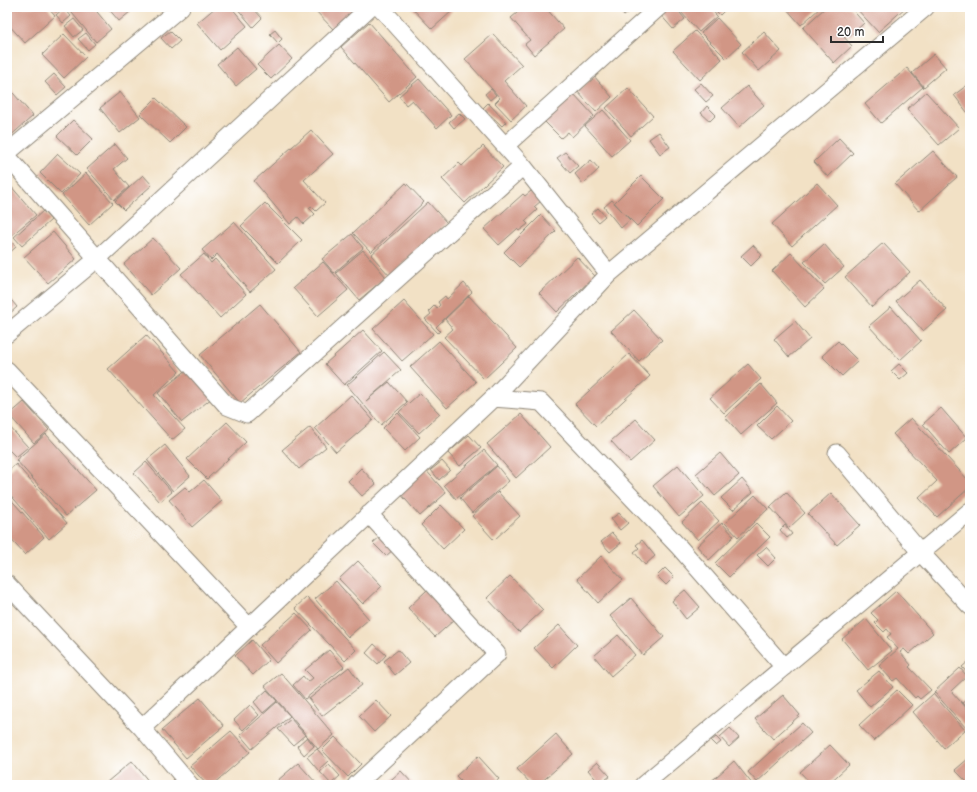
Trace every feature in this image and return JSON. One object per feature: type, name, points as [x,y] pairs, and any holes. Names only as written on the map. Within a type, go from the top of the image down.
[{"type":"street","points":[[7,153],[181,7]]},
{"type":"street","points":[[7,334],[96,259],[370,7]]},
{"type":"street","points":[[380,7],[523,166],[609,274]]},
{"type":"street","points":[[505,146],[659,7]]},
{"type":"street","points":[[142,728],[494,398],[609,274],[926,7]]},
{"type":"street","points":[[7,156],[96,259],[227,406],[247,414],[523,166]]},
{"type":"street","points":[[7,370],[249,627]]},
{"type":"street","points":[[494,398],[541,402],[679,547],[784,667]]},
{"type":"street","points":[[837,453],[921,553],[970,606]]},
{"type":"street","points":[[643,785],[970,511]]},
{"type":"street","points":[[356,785],[497,654],[369,514]]},
{"type":"street","points":[[7,584],[142,728],[190,785]]},
{"type":"building","points":[[7,7],[47,7],[55,16],[25,43],[7,23]]},
{"type":"building","points":[[51,7],[62,7],[56,12]]},
{"type":"building","points":[[67,7],[93,7],[111,29],[96,42]]},
{"type":"building","points":[[107,7],[136,7],[119,21]]},
{"type":"building","points":[[216,7],[231,7],[247,26],[220,50],[197,23]]},
{"type":"building","points":[[236,7],[252,7],[262,18],[253,27]]},
{"type":"building","points":[[312,7],[355,7],[356,8],[333,29]]},
{"type":"building","points":[[411,7],[448,7],[452,11],[432,29]]},
{"type":"building","points":[[524,7],[545,7],[564,29],[534,55],[525,44],[530,40],[511,18]]},
{"type":"building","points":[[616,7],[635,7],[624,16]]},
{"type":"building","points":[[667,7],[675,7],[685,19],[673,29],[659,13]]},
{"type":"building","points":[[684,7],[709,7],[717,16],[699,32],[680,11]]},
{"type":"building","points":[[712,7],[728,7],[720,15]]},
{"type":"building","points":[[785,7],[821,7],[801,25]]},
{"type":"building","points":[[826,7],[850,7],[864,23],[850,36],[848,34],[844,37],[852,46],[834,63],[803,28]]},
{"type":"building","points":[[855,7],[906,7],[878,32]]},
{"type":"building","points":[[64,8],[71,16],[63,23],[56,15]]},
{"type":"building","points":[[717,18],[741,44],[726,58],[701,33]]},
{"type":"building","points":[[74,19],[83,30],[74,37],[65,26]]},
{"type":"building","points":[[369,22],[417,77],[389,102],[341,47]]},
{"type":"building","points":[[275,30],[282,39],[278,43],[270,34]]},
{"type":"building","points":[[170,31],[180,41],[171,49],[161,38]]},
{"type":"building","points":[[695,31],[722,59],[700,80],[673,51]]},
{"type":"building","points":[[764,32],[781,51],[759,71],[742,52]]},
{"type":"building","points":[[86,33],[95,44],[88,50],[78,39]]},
{"type":"building","points":[[64,34],[86,57],[64,78],[42,55]]},
{"type":"building","points":[[493,34],[522,65],[504,81],[526,106],[511,120],[495,103],[500,98],[465,59]]},
{"type":"building","points":[[279,45],[292,59],[271,79],[257,65]]},
{"type":"building","points":[[237,47],[256,69],[236,86],[217,64]]},
{"type":"building","points":[[934,54],[946,68],[924,87],[912,73]]},
{"type":"building","points":[[907,68],[923,87],[881,123],[865,104]]},
{"type":"building","points":[[54,74],[66,87],[57,95],[45,82]]},
{"type":"building","points":[[594,76],[612,97],[596,112],[577,91]]},
{"type":"building","points":[[419,79],[451,115],[437,128],[412,100],[406,105],[399,96]]},
{"type":"building","points":[[701,83],[713,96],[706,102],[694,89]]},
{"type":"building","points":[[970,83],[970,116],[954,95]]},
{"type":"building","points":[[7,86],[33,116],[8,138],[7,137]]},
{"type":"building","points":[[747,86],[764,105],[739,127],[722,108]]},
{"type":"building","points":[[628,88],[653,116],[631,136],[606,108]]},
{"type":"building","points":[[491,89],[496,95],[490,100],[485,94]]},
{"type":"building","points":[[120,92],[140,117],[120,133],[100,108]]},
{"type":"building","points":[[926,92],[959,128],[939,145],[907,109]]},
{"type":"building","points":[[574,94],[594,116],[572,137],[568,132],[561,138],[544,121]]},
{"type":"building","points":[[156,98],[186,127],[170,143],[140,114]]},
{"type":"building","points":[[488,103],[506,122],[502,126],[483,108]]},
{"type":"building","points":[[707,106],[716,115],[710,121],[701,113]]},
{"type":"building","points":[[603,110],[630,140],[612,156],[585,126]]},
{"type":"building","points":[[459,113],[465,119],[454,128],[449,122]]},
{"type":"building","points":[[73,120],[93,139],[77,155],[57,136]]},
{"type":"building","points":[[311,130],[333,154],[304,180],[325,203],[316,211],[311,206],[309,208],[315,214],[304,224],[298,217],[290,224],[254,181]]},
{"type":"building","points":[[659,132],[670,147],[660,154],[649,139]]},
{"type":"building","points":[[839,138],[853,153],[828,177],[814,162]]},
{"type":"building","points":[[115,144],[127,158],[114,169],[129,187],[114,200],[87,169]]},
{"type":"building","points":[[483,146],[503,167],[465,203],[442,179],[459,163],[462,166]]},
{"type":"building","points":[[933,151],[957,177],[919,211],[895,184]]},
{"type":"building","points":[[565,152],[578,166],[570,173],[557,158]]},
{"type":"building","points":[[58,154],[80,174],[61,194],[40,173]]},
{"type":"building","points":[[591,160],[599,169],[583,184],[575,174]]},
{"type":"building","points":[[86,173],[113,203],[89,225],[62,195]]},
{"type":"building","points":[[143,175],[152,185],[124,210],[115,201]]},
{"type":"building","points":[[641,176],[664,199],[637,226],[614,203]]},
{"type":"building","points":[[406,183],[424,202],[371,252],[353,233]]},
{"type":"building","points":[[817,183],[837,205],[792,246],[772,224]]},
{"type":"building","points":[[9,184],[36,215],[12,235],[7,229],[7,186]]},
{"type":"building","points":[[531,191],[541,201],[534,207],[537,210],[525,221],[528,224],[519,231],[517,229],[499,245],[484,229],[523,194],[525,196]]},
{"type":"building","points":[[612,200],[630,220],[621,228],[604,207]]},
{"type":"building","points":[[428,202],[447,223],[390,276],[371,255]]},
{"type":"building","points":[[265,203],[302,240],[278,263],[241,226]]},
{"type":"building","points":[[598,208],[605,216],[598,222],[591,214]]},
{"type":"building","points":[[43,211],[51,220],[22,246],[14,237]]},
{"type":"building","points":[[541,215],[556,231],[519,267],[504,252]]},
{"type":"building","points":[[234,222],[276,269],[250,292],[217,254],[211,260],[202,250]]},
{"type":"building","points":[[53,232],[76,259],[48,283],[24,257]]},
{"type":"building","points":[[352,234],[363,248],[334,273],[322,259]]},
{"type":"building","points":[[7,236],[16,247],[7,255]]},
{"type":"building","points":[[153,238],[181,268],[151,295],[124,264]]},
{"type":"building","points":[[883,243],[910,272],[872,307],[845,277]]},
{"type":"building","points":[[824,244],[844,267],[825,284],[804,262]]},
{"type":"building","points":[[753,245],[762,255],[751,266],[741,256]]},
{"type":"building","points":[[363,250],[386,277],[359,300],[336,273]]},
{"type":"building","points":[[791,253],[824,289],[805,307],[772,271]]},
{"type":"building","points":[[204,254],[211,263],[215,259],[246,294],[220,318],[181,274]]},
{"type":"building","points":[[577,257],[595,276],[557,312],[539,293]]},
{"type":"building","points":[[323,262],[348,290],[318,316],[293,288]]},
{"type":"building","points":[[920,280],[947,310],[923,331],[896,301]]},
{"type":"building","points":[[464,283],[472,292],[436,327],[440,331],[438,333],[425,319],[431,314],[429,311],[435,305],[437,308],[440,305],[438,302],[445,296],[447,299]]},
{"type":"building","points":[[7,295],[17,307],[7,316]]},
{"type":"building","points":[[469,296],[517,348],[484,379],[444,337],[453,329],[445,319]]},
{"type":"building","points":[[404,301],[433,334],[402,361],[373,329]]},
{"type":"building","points":[[260,304],[301,352],[240,403],[200,355]]},
{"type":"building","points":[[891,307],[921,341],[900,360],[869,326]]},
{"type":"building","points":[[634,310],[662,340],[639,361],[611,331]]},
{"type":"building","points":[[795,321],[810,339],[789,357],[774,339]]},
{"type":"building","points":[[363,330],[382,351],[344,385],[325,364]]},
{"type":"building","points":[[146,335],[179,372],[154,395],[185,429],[172,440],[108,369]]},
{"type":"building","points":[[439,341],[476,382],[447,408],[410,367]]},
{"type":"building","points":[[838,341],[858,361],[842,376],[822,356]]},
{"type":"building","points":[[384,352],[401,370],[366,401],[389,382],[407,402],[381,425],[347,385]]},
{"type":"building","points":[[629,354],[650,376],[596,426],[575,404]]},
{"type":"building","points":[[748,364],[761,379],[724,413],[710,398]]},
{"type":"building","points":[[899,364],[908,373],[900,380],[891,371]]},
{"type":"building","points":[[188,369],[212,398],[182,422],[158,393]]},
{"type":"building","points":[[761,384],[777,403],[741,435],[725,417]]},
{"type":"building","points":[[420,393],[440,414],[419,433],[399,412]]},
{"type":"building","points":[[351,395],[373,420],[336,452],[315,428]]},
{"type":"building","points":[[24,402],[49,430],[34,443],[9,415]]},
{"type":"building","points":[[777,406],[791,421],[771,439],[757,426]]},
{"type":"building","points":[[941,408],[967,438],[949,454],[923,424]]},
{"type":"building","points":[[398,413],[420,437],[405,451],[383,428]]},
{"type":"building","points":[[521,414],[550,447],[516,478],[487,444]]},
{"type":"building","points":[[911,418],[970,482],[970,487],[937,517],[919,498],[937,481],[893,434]]},
{"type":"building","points":[[636,419],[655,440],[630,462],[611,441]]},
{"type":"building","points":[[227,422],[246,442],[207,479],[187,459]]},
{"type":"building","points":[[7,424],[28,447],[16,457],[7,448]]},
{"type":"building","points":[[310,427],[326,447],[299,469],[282,450]]},
{"type":"building","points":[[46,434],[96,490],[66,516],[16,460]]},
{"type":"building","points":[[469,435],[481,448],[460,466],[448,453]]},
{"type":"building","points":[[165,445],[190,476],[173,491],[147,460]]},
{"type":"building","points":[[484,450],[497,465],[456,499],[444,485]]},
{"type":"building","points":[[720,453],[739,475],[715,496],[696,474]]},
{"type":"building","points":[[442,461],[450,470],[439,480],[431,470]]},
{"type":"building","points":[[146,462],[172,492],[160,502],[134,473]]},
{"type":"building","points":[[16,464],[67,523],[49,539],[7,491],[7,472]]},
{"type":"building","points":[[678,465],[704,496],[679,517],[653,486]]},
{"type":"building","points":[[497,466],[509,481],[472,513],[460,498]]},
{"type":"building","points":[[361,468],[376,484],[362,496],[348,481]]},
{"type":"building","points":[[424,468],[446,493],[420,516],[398,491]]},
{"type":"building","points":[[742,479],[753,492],[733,510],[721,498]]},
{"type":"building","points":[[204,480],[222,501],[192,527],[169,500],[185,487],[190,492]]},
{"type":"building","points":[[498,492],[520,516],[494,540],[472,516]]},
{"type":"building","points":[[786,492],[805,513],[789,528],[770,507]]},
{"type":"building","points":[[831,493],[860,525],[837,545],[808,514]]},
{"type":"building","points":[[7,495],[44,537],[25,555],[7,535]]},
{"type":"building","points":[[755,495],[768,509],[738,537],[725,523]]},
{"type":"building","points":[[702,503],[719,521],[698,540],[682,522]]},
{"type":"building","points":[[441,505],[464,529],[443,549],[421,525]]},
{"type":"building","points":[[619,513],[628,523],[620,530],[611,519]]},
{"type":"building","points":[[722,523],[734,536],[709,560],[697,546]]},
{"type":"building","points":[[756,523],[770,537],[729,577],[715,563]]},
{"type":"building","points":[[785,525],[792,534],[787,538],[780,530]]},
{"type":"building","points":[[612,533],[621,543],[610,552],[601,542]]},
{"type":"building","points":[[381,536],[394,549],[386,556],[373,543]]},
{"type":"building","points":[[642,540],[655,556],[645,565],[634,552],[639,548],[636,545]]},
{"type":"building","points":[[766,547],[776,558],[768,566],[757,555]]},
{"type":"building","points":[[601,556],[623,580],[598,603],[577,579]]},
{"type":"building","points":[[358,561],[382,586],[363,604],[339,579]]},
{"type":"building","points":[[665,568],[674,577],[666,585],[657,576]]},
{"type":"building","points":[[510,576],[543,610],[519,632],[487,598]]},
{"type":"building","points":[[336,581],[369,619],[348,637],[315,599]]},
{"type":"building","points":[[427,590],[454,620],[435,637],[408,608]]},
{"type":"building","points":[[685,590],[700,607],[686,619],[672,601]]},
{"type":"building","points":[[896,591],[933,633],[909,654],[904,649],[900,652],[911,665],[909,667],[931,690],[920,699],[917,696],[915,698],[897,678],[893,681],[879,666],[898,649],[887,637],[891,634],[887,629],[884,632],[875,623],[878,620],[871,613]]},
{"type":"building","points":[[307,597],[356,650],[345,661],[295,608]]},
{"type":"building","points":[[631,598],[664,637],[643,655],[610,616]]},
{"type":"building","points":[[296,613],[312,630],[276,663],[260,645]]},
{"type":"building","points":[[866,619],[892,651],[868,670],[842,639]]},
{"type":"building","points":[[559,625],[577,645],[553,668],[534,648]]},
{"type":"building","points":[[618,635],[635,655],[611,676],[594,656]]},
{"type":"building","points":[[252,640],[269,660],[253,675],[235,656]]},
{"type":"building","points":[[374,644],[386,655],[378,664],[366,653]]},
{"type":"building","points":[[329,650],[344,667],[305,699],[293,685],[303,676],[308,682],[313,678],[305,670]]},
{"type":"building","points":[[398,650],[409,663],[395,675],[384,661]]},
{"type":"building","points":[[970,660],[970,676],[962,667]]},
{"type":"building","points":[[349,667],[362,685],[322,716],[309,699]]},
{"type":"building","points":[[960,668],[967,676],[951,691],[970,712],[970,727],[967,729],[934,692]]},
{"type":"building","points":[[879,671],[893,687],[870,707],[856,690]]},
{"type":"building","points":[[281,673],[334,735],[318,749],[265,686]]},
{"type":"building","points":[[267,690],[277,701],[263,713],[254,702]]},
{"type":"building","points":[[897,690],[912,705],[874,741],[859,725]]},
{"type":"building","points":[[933,694],[965,730],[944,748],[913,712]]},
{"type":"building","points":[[783,695],[800,715],[773,739],[755,719]]},
{"type":"building","points":[[200,698],[224,726],[186,758],[162,730]]},
{"type":"building","points":[[970,698],[970,711],[963,703]]},
{"type":"building","points":[[376,700],[391,716],[374,732],[359,716]]},
{"type":"building","points":[[277,702],[290,716],[252,749],[240,735]]},
{"type":"building","points":[[250,705],[259,715],[243,730],[234,720]]},
{"type":"building","points":[[291,719],[305,735],[293,745],[278,729]]},
{"type":"building","points":[[802,723],[811,733],[757,782],[748,772]]},
{"type":"building","points":[[730,728],[739,738],[729,747],[720,737]]},
{"type":"building","points":[[231,731],[250,752],[212,785],[207,785],[190,766]]},
{"type":"building","points":[[556,734],[573,754],[538,785],[532,785],[517,769]]},
{"type":"building","points":[[307,737],[314,746],[304,755],[297,746]]},
{"type":"building","points":[[335,737],[361,764],[348,777],[322,750]]},
{"type":"building","points":[[716,737],[721,742],[716,746],[711,741]]},
{"type":"building","points":[[830,745],[849,765],[827,785],[812,785],[800,772]]},
{"type":"building","points":[[317,749],[328,761],[318,770],[307,757]]},
{"type":"building","points":[[478,756],[499,779],[492,785],[465,785],[456,776]]},
{"type":"building","points":[[969,758],[970,760],[970,785],[955,770]]},
{"type":"building","points":[[132,761],[150,783],[148,785],[109,785],[107,782]]},
{"type":"building","points":[[734,761],[753,785],[707,785]]},
{"type":"building","points":[[597,762],[610,776],[600,784],[588,770]]},
{"type":"building","points":[[298,763],[318,785],[281,785],[277,781]]},
{"type":"building","points":[[329,764],[340,776],[331,784],[320,772]]},
{"type":"building","points":[[401,771],[414,785],[385,785]]}]
